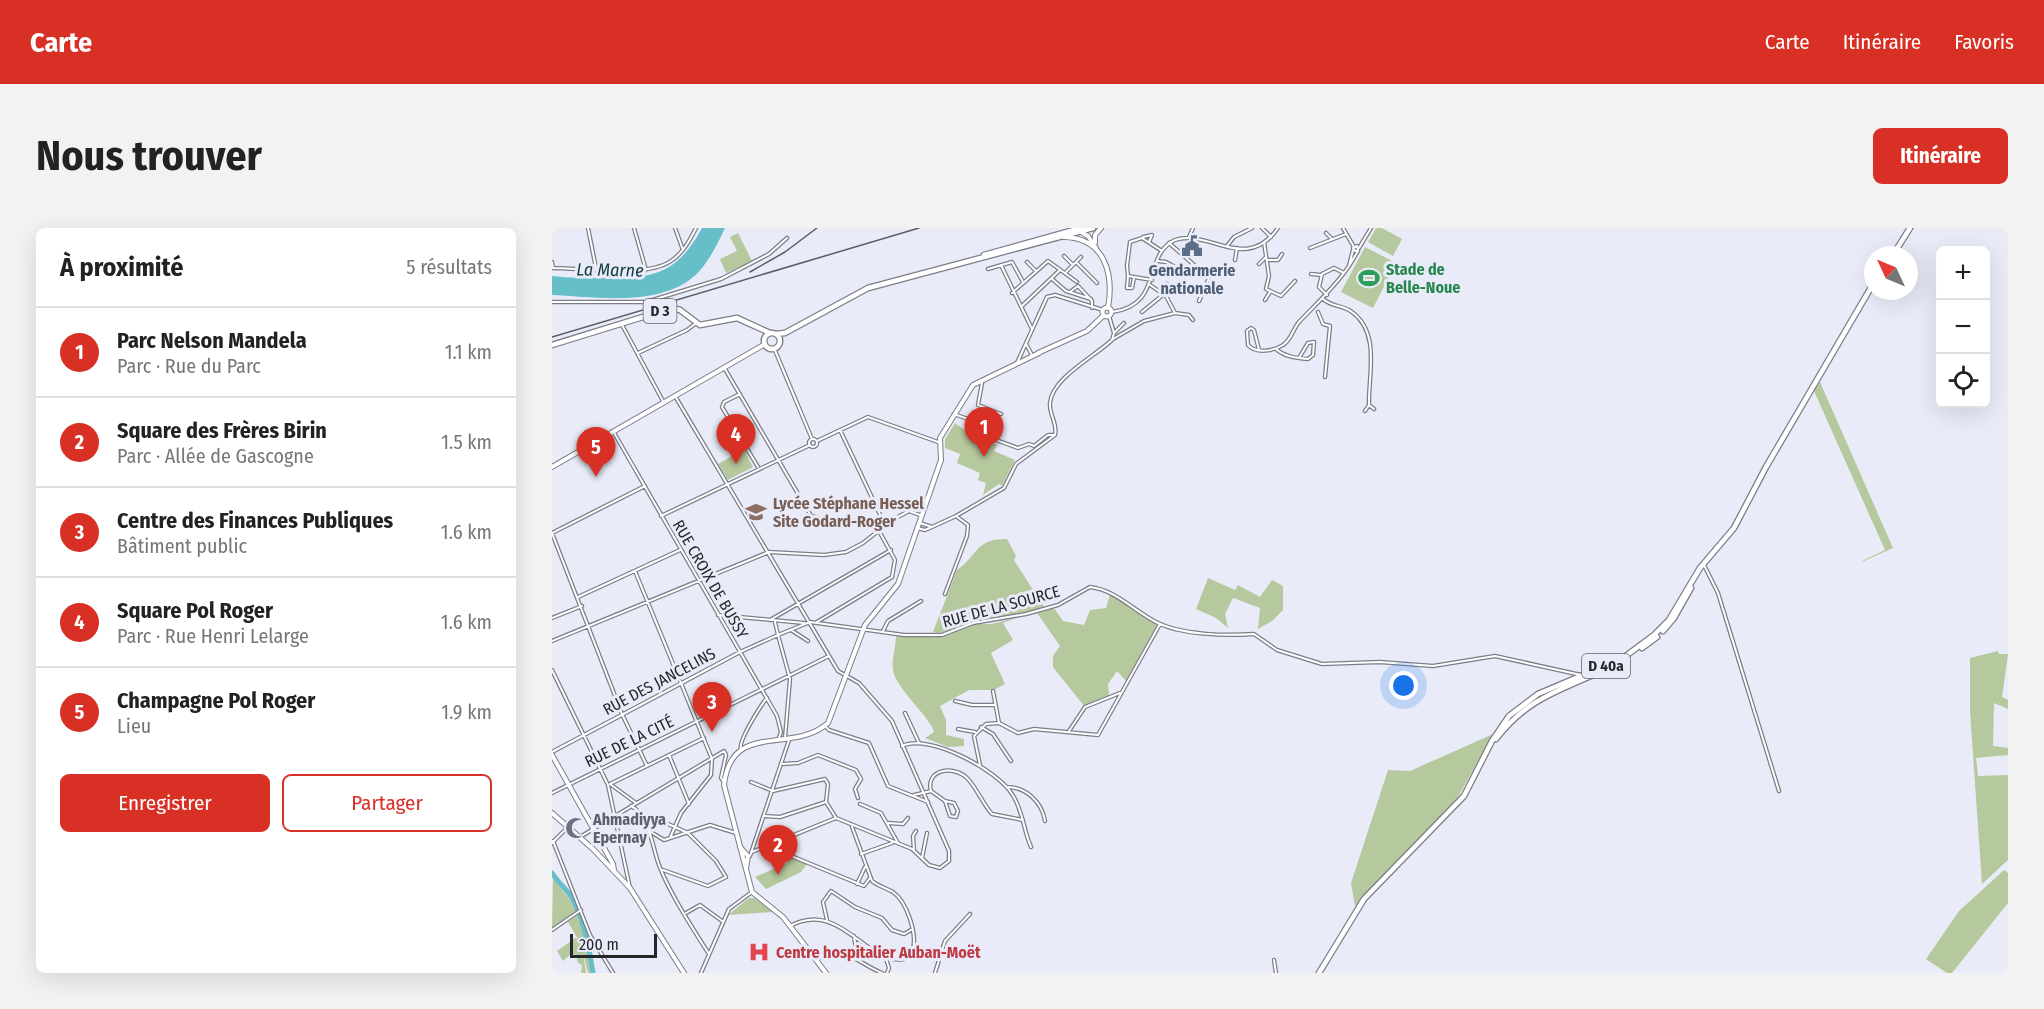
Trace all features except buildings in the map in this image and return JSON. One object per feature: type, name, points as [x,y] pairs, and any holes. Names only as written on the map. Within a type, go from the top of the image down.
[{"type":"main road","name":"D 3","points":[[780,340],[785,333],[859,291],[1091,228]]},
{"type":"main road","points":[[1899,246],[1910,228]]},
{"type":"main road","name":"D 40a","points":[[1319,973],[1358,907],[1456,805],[1501,727],[1521,705],[1623,658],[1654,635],[1672,615],[1697,572],[1734,528],[1766,467],[1864,299]]},
{"type":"main road","name":"D 3","points":[[552,345],[672,308],[680,310],[695,324],[708,325],[737,318],[749,322],[763,332],[785,333]]},
{"type":"main road","points":[[763,332],[765,341],[774,348],[780,340],[773,333],[765,341]]},
{"type":"main road","name":"D 40a","points":[[1582,676],[1620,662],[1659,635],[1678,612],[1709,558]]},
{"type":"street","points":[[588,228],[596,268]]},
{"type":"street","points":[[634,228],[646,270]]},
{"type":"street","points":[[675,228],[683,250]]},
{"type":"street","points":[[552,262],[552,268],[646,270],[670,262],[683,250],[696,228]]},
{"type":"street","points":[[1090,244],[1087,235],[1091,228]]},
{"type":"street","points":[[1096,249],[1095,235],[1101,228]]},
{"type":"street","points":[[1189,237],[1193,228]]},
{"type":"street","points":[[1227,246],[1234,237],[1252,228]]},
{"type":"street","points":[[1262,228],[1271,237]]},
{"type":"street","points":[[724,783],[734,758],[741,749],[757,741],[787,740],[825,726],[831,719],[863,628],[898,584],[941,460],[938,442],[965,394],[981,380],[1087,331],[1107,312],[1134,305],[1150,285],[1162,251],[1169,243],[1189,237],[1237,248],[1252,247],[1271,237],[1278,228]]},
{"type":"street","points":[[1343,228],[1354,248],[1349,266]]},
{"type":"street","points":[[1259,350],[1254,330],[1251,328],[1246,334],[1248,345],[1259,350],[1276,348],[1286,343],[1297,324],[1327,295],[1344,273],[1371,228]]},
{"type":"street","points":[[1081,230],[1105,261],[1110,274],[1107,312],[1114,333],[1113,339]]},
{"type":"street","points":[[1326,233],[1331,238]]},
{"type":"street","points":[[1310,248],[1346,234]]},
{"type":"street","points":[[1062,235],[1078,238],[1096,249]]},
{"type":"street","points":[[1134,278],[1132,288],[1127,288],[1130,242],[1151,235],[1149,242]]},
{"type":"street","points":[[552,302],[646,302],[721,279],[769,254],[787,238]]},
{"type":"street","points":[[1140,238],[1162,251]]},
{"type":"street","points":[[1264,242],[1269,276],[1266,288],[1282,296],[1295,281]]},
{"type":"street","points":[[1169,243],[1209,278],[1199,301]]},
{"type":"street","points":[[1234,260],[1237,248]]},
{"type":"street","points":[[1354,248],[1358,249]]},
{"type":"street","points":[[1259,264],[1266,259],[1278,260],[1282,254]]},
{"type":"street","points":[[1064,256],[1097,284]]},
{"type":"street","points":[[1066,272],[1081,257]]},
{"type":"street","points":[[1012,293],[1048,261],[1077,282]]},
{"type":"street","points":[[1158,261],[1167,262],[1175,267]]},
{"type":"street","points":[[988,269],[1012,262],[1023,283]]},
{"type":"street","points":[[1027,262],[1036,271]]},
{"type":"street","points":[[1001,266],[1012,293],[1022,306],[1032,329]]},
{"type":"street","points":[[1311,274],[1321,274],[1333,268],[1344,273]]},
{"type":"street","points":[[1022,306],[1060,270]]},
{"type":"street","points":[[1321,274],[1319,287],[1327,295]]},
{"type":"street","points":[[1128,276],[1152,280]]},
{"type":"street","points":[[1052,279],[1070,292],[1091,299]]},
{"type":"street","points":[[1142,312],[1167,284]]},
{"type":"street","points":[[1150,285],[1162,292],[1175,313]]},
{"type":"street","points":[[1070,292],[1078,286],[1091,299],[1094,304],[1092,308]]},
{"type":"street","points":[[1265,300],[1270,292]]},
{"type":"street","points":[[1016,364],[1023,354],[1043,303],[1049,296],[1060,297],[1107,312]]},
{"type":"street","points":[[1323,299],[1330,305],[1351,311],[1364,327],[1372,359],[1370,405],[1365,411]]},
{"type":"street","points":[[1318,312],[1323,324],[1330,326],[1325,377]]},
{"type":"street","points":[[918,525],[925,530],[932,527],[1004,488],[1016,464],[1055,435],[1056,427],[1050,408],[1054,388],[1113,339],[1144,321],[1175,313],[1189,315],[1193,320]]},
{"type":"street","points":[[621,322],[664,403]]},
{"type":"street","points":[[1114,333],[1124,323]]},
{"type":"street","points":[[638,353],[695,324]]},
{"type":"street","points":[[552,467],[724,368],[765,341]]},
{"type":"street","points":[[1276,348],[1287,356],[1299,358],[1311,358],[1314,342],[1308,343],[1299,358]]},
{"type":"street","points":[[1026,344],[1032,356]]},
{"type":"street","points":[[774,348],[812,439],[810,445]]},
{"type":"street","points":[[1023,354],[1027,359]]},
{"type":"street","points":[[724,368],[811,516],[826,520]]},
{"type":"street","points":[[981,380],[983,386],[978,405],[1001,414]]},
{"type":"street","points":[[740,394],[724,402],[722,407],[758,468]]},
{"type":"street","points":[[675,396],[838,671],[859,683],[892,722],[949,855],[945,866],[932,867],[914,851],[836,818],[826,802],[828,784],[821,778],[803,786],[773,791],[751,782]]},
{"type":"street","points":[[1370,405],[1374,409]]},
{"type":"street","points":[[954,414],[982,423],[988,437],[1018,448],[1029,444],[1034,446],[1048,435],[1055,435]]},
{"type":"street","points":[[661,516],[777,458],[810,445],[814,447],[817,441],[868,417],[938,442]]},
{"type":"street","points":[[840,430],[885,525]]},
{"type":"street","name":"RUE CROIX DE BUSSY","points":[[613,431],[767,698],[781,728],[778,741]]},
{"type":"street","points":[[812,439],[817,441]]},
{"type":"street","points":[[645,486],[552,533],[590,626],[622,714],[647,766]]},
{"type":"street","points":[[552,642],[769,552],[842,554],[860,545],[879,529],[909,511],[924,508]]},
{"type":"street","points":[[909,511],[922,516]]},
{"type":"street","points":[[945,594],[968,530],[965,521],[956,516]]},
{"type":"street","points":[[817,622],[889,580],[896,567],[891,550],[879,529]]},
{"type":"street","points":[[578,597],[680,550]]},
{"type":"street","points":[[770,620],[891,550]]},
{"type":"street","points":[[1704,566],[1718,593],[1779,791]]},
{"type":"street","points":[[635,571],[712,757],[711,775],[689,804],[670,838]]},
{"type":"street","name":"RUE DE LA SOURCE","points":[[806,623],[817,622],[904,634],[942,635],[973,623],[1026,614],[1058,605],[1090,587],[1109,592],[1160,624],[1232,637],[1256,635],[1277,650],[1322,664],[1440,666],[1495,656],[1582,676]]},
{"type":"street","points":[[883,631],[888,621],[921,602]]},
{"type":"street","points":[[552,618],[582,606]]},
{"type":"street","points":[[718,615],[775,622],[806,623]]},
{"type":"street","points":[[775,622],[789,676],[787,740],[783,764],[765,816],[747,856],[746,876],[752,892],[790,926],[826,973]]},
{"type":"street","name":"RUE DES JANCELINS","points":[[552,754],[740,652],[806,623]]},
{"type":"street","points":[[980,765],[973,738],[975,732],[986,724],[999,723],[1014,732],[1034,729],[1098,735],[1160,624]]},
{"type":"street","points":[[791,630],[808,641]]},
{"type":"street","name":"RUE DE LA CITÉ","points":[[552,793],[829,655]]},
{"type":"street","points":[[552,670],[609,785],[632,884],[630,888]]},
{"type":"street","points":[[993,691],[999,723]]},
{"type":"street","points":[[1069,731],[1085,707],[1121,692]]},
{"type":"street","points":[[741,749],[739,743],[743,735],[767,698]]},
{"type":"street","points":[[954,701],[972,705],[995,705]]},
{"type":"street","points":[[904,713],[920,742]]},
{"type":"street","points":[[825,726],[829,730],[869,743],[874,750],[886,783],[928,802]]},
{"type":"street","points":[[981,727],[992,734],[1011,761]]},
{"type":"street","points":[[958,729],[975,732]]},
{"type":"street","points":[[609,785],[704,738]]},
{"type":"street","points":[[902,746],[920,742],[980,765],[1007,787],[1017,802],[1031,847]]},
{"type":"street","points":[[580,837],[679,776],[724,752],[726,755],[721,778],[738,844],[747,856]]},
{"type":"street","points":[[552,754],[613,864],[614,871]]},
{"type":"street","points":[[669,755],[689,804]]},
{"type":"street","points":[[783,764],[798,763],[818,755],[856,770],[861,779],[855,789],[858,798]]},
{"type":"street","points":[[945,801],[950,816],[956,817],[958,812],[954,803],[945,801],[931,791],[929,783],[933,776],[942,770],[965,776],[992,814],[1023,820]]},
{"type":"street","points":[[609,785],[636,802]]},
{"type":"street","points":[[914,795],[920,787]]},
{"type":"street","points":[[1007,787],[1018,789],[1038,802],[1045,821]]},
{"type":"street","points":[[920,799],[931,791]]},
{"type":"street","points":[[909,795],[924,795]]},
{"type":"street","points":[[765,816],[780,817],[826,802]]},
{"type":"street","points":[[860,804],[881,813],[896,843]]},
{"type":"street","points":[[631,806],[638,811],[651,832],[657,861],[709,954]]},
{"type":"street","points":[[552,813],[580,837],[630,888],[684,973]]},
{"type":"street","points":[[747,856],[836,818]]},
{"type":"street","points":[[888,823],[903,824],[908,818]]},
{"type":"street","points":[[663,870],[708,886],[726,877],[716,861],[688,833],[666,823]]},
{"type":"street","points":[[790,926],[797,922],[827,920],[885,956],[897,960],[910,954],[915,943],[902,902],[892,891],[874,883],[870,878],[851,824]]},
{"type":"street","points":[[651,832],[660,839],[670,838],[710,825],[736,833]]},
{"type":"street","points":[[568,827],[553,842],[579,912],[590,935],[614,973]]},
{"type":"street","points":[[914,851],[913,836],[916,831]]},
{"type":"street","points":[[922,858],[927,833]]},
{"type":"street","points":[[861,854],[896,843]]},
{"type":"street","points":[[766,846],[857,884],[866,886],[870,878]]},
{"type":"street","points":[[857,884],[866,866]]},
{"type":"street","points":[[827,920],[823,902],[831,891],[855,907],[882,918],[892,930],[904,934],[911,930]]},
{"type":"street","points":[[701,973],[729,909],[752,892]]},
{"type":"street","points":[[686,913],[700,905],[706,912],[718,915],[723,921]]},
{"type":"street","points":[[552,930],[579,912]]},
{"type":"street","points":[[935,973],[945,941],[970,914]]},
{"type":"street","points":[[854,936],[857,957]]},
{"type":"street","points":[[817,960],[825,950],[834,950],[857,957],[867,967],[882,973]]},
{"type":"street","points":[[885,956],[889,968],[887,973]]},
{"type":"street","points":[[1274,960],[1276,973]]},
{"type":"green space","points":[[1376,228],[1382,228],[1402,239],[1393,256],[1368,242]]},
{"type":"green space","points":[[738,233],[752,261],[726,273],[720,259],[737,251],[730,237]]},
{"type":"green space","name":"Stade de Belle-Noue","points":[[1365,247],[1396,263],[1373,308],[1341,292]]},
{"type":"green space","points":[[1820,382],[1893,548],[1864,561],[1862,561],[1885,550],[1814,391]]},
{"type":"green space","points":[[972,421],[984,427],[987,441],[997,445],[994,451],[1015,460],[1002,486],[999,484],[983,495],[986,483],[978,480],[980,473],[957,463],[960,454],[945,448],[945,439],[955,423],[966,431]]},
{"type":"green space","points":[[744,449],[753,467],[728,480],[718,464]]},
{"type":"green space","points":[[1007,539],[1016,556],[1014,560],[1044,607],[1019,615],[974,622],[944,633],[933,632],[957,570],[982,545]]},
{"type":"green space","points":[[1208,578],[1235,590],[1238,585],[1260,597],[1272,580],[1283,586],[1283,610],[1272,621],[1258,629],[1260,608],[1233,598],[1225,614],[1228,628],[1216,618],[1196,609]]},
{"type":"green space","points":[[1110,594],[1157,625],[1126,681],[1117,671],[1108,684],[1109,697],[1084,706],[1053,667],[1053,656],[1060,646],[1037,613],[1054,608],[1063,621],[1084,625],[1090,610],[1106,608]]},
{"type":"green space","points":[[1016,618],[1003,623],[1013,640],[991,653],[1005,684],[994,690],[969,690],[940,706],[946,720],[946,735],[964,739],[964,746],[948,747],[925,738],[934,732],[932,727],[902,689],[894,674],[896,636],[937,637],[973,624],[991,624]]},
{"type":"green space","points":[[1998,651],[1999,654],[2008,654],[2002,697],[2008,700],[2008,709],[1994,703],[1993,746],[2008,748],[2008,755],[1976,758],[1978,776],[2008,775],[2008,860],[1982,884],[1970,711],[1970,658]]},
{"type":"green space","points":[[1493,734],[1457,799],[1355,906],[1351,883],[1388,770],[1410,771]]},
{"type":"green space","points":[[790,857],[807,864],[801,872],[766,889],[755,877],[787,863]]},
{"type":"green space","points":[[2004,870],[2008,873],[2008,903],[1952,973],[1947,973],[1926,959],[1959,911]]},
{"type":"green space","points":[[553,878],[576,911],[552,928]]},
{"type":"green space","points":[[749,898],[754,898],[773,912],[728,915]]},
{"type":"green space","points":[[580,913],[594,973],[588,973],[583,953],[586,973],[581,973],[582,965],[578,963],[576,955],[571,954],[563,961],[557,951],[575,938],[578,939],[568,922]]},
{"type":"water","points":[[702,228],[725,228],[702,268],[688,281],[671,290],[632,298],[552,295],[552,276],[621,278],[650,275],[662,271],[683,255]]},
{"type":"waterway","points":[[552,873],[570,895],[579,913],[588,943],[593,973]]},
{"type":"railway","points":[[750,272],[785,252],[817,228]]},
{"type":"railway","points":[[552,337],[919,228]]},
{"type":"place","name":"Gendarmerie nationale","points":[[1192,246]]},
{"type":"place","name":"Stade de Belle-Noue","points":[[1369,278]]},
{"type":"place","name":"Parc Nelson Mandela","points":[[984,457]]},
{"type":"place","name":"Square Pol Roger","points":[[736,464]]},
{"type":"place","name":"Champagne Pol Roger","points":[[596,477]]},
{"type":"place","name":"Lycée Stéphane Hessel Site Godard-Roger","points":[[756,512]]},
{"type":"place","name":"Centre des Finances Publiques","points":[[712,732]]},
{"type":"place","name":"Ahmadiyya Epernay","points":[[576,828]]},
{"type":"place","name":"Square des Frères Birin","points":[[778,875]]},
{"type":"place","name":"Centre hospitalier Auban-Moët","points":[[759,952]]},
{"type":"water label","name":"La Marne","points":[[610,270]]}]
